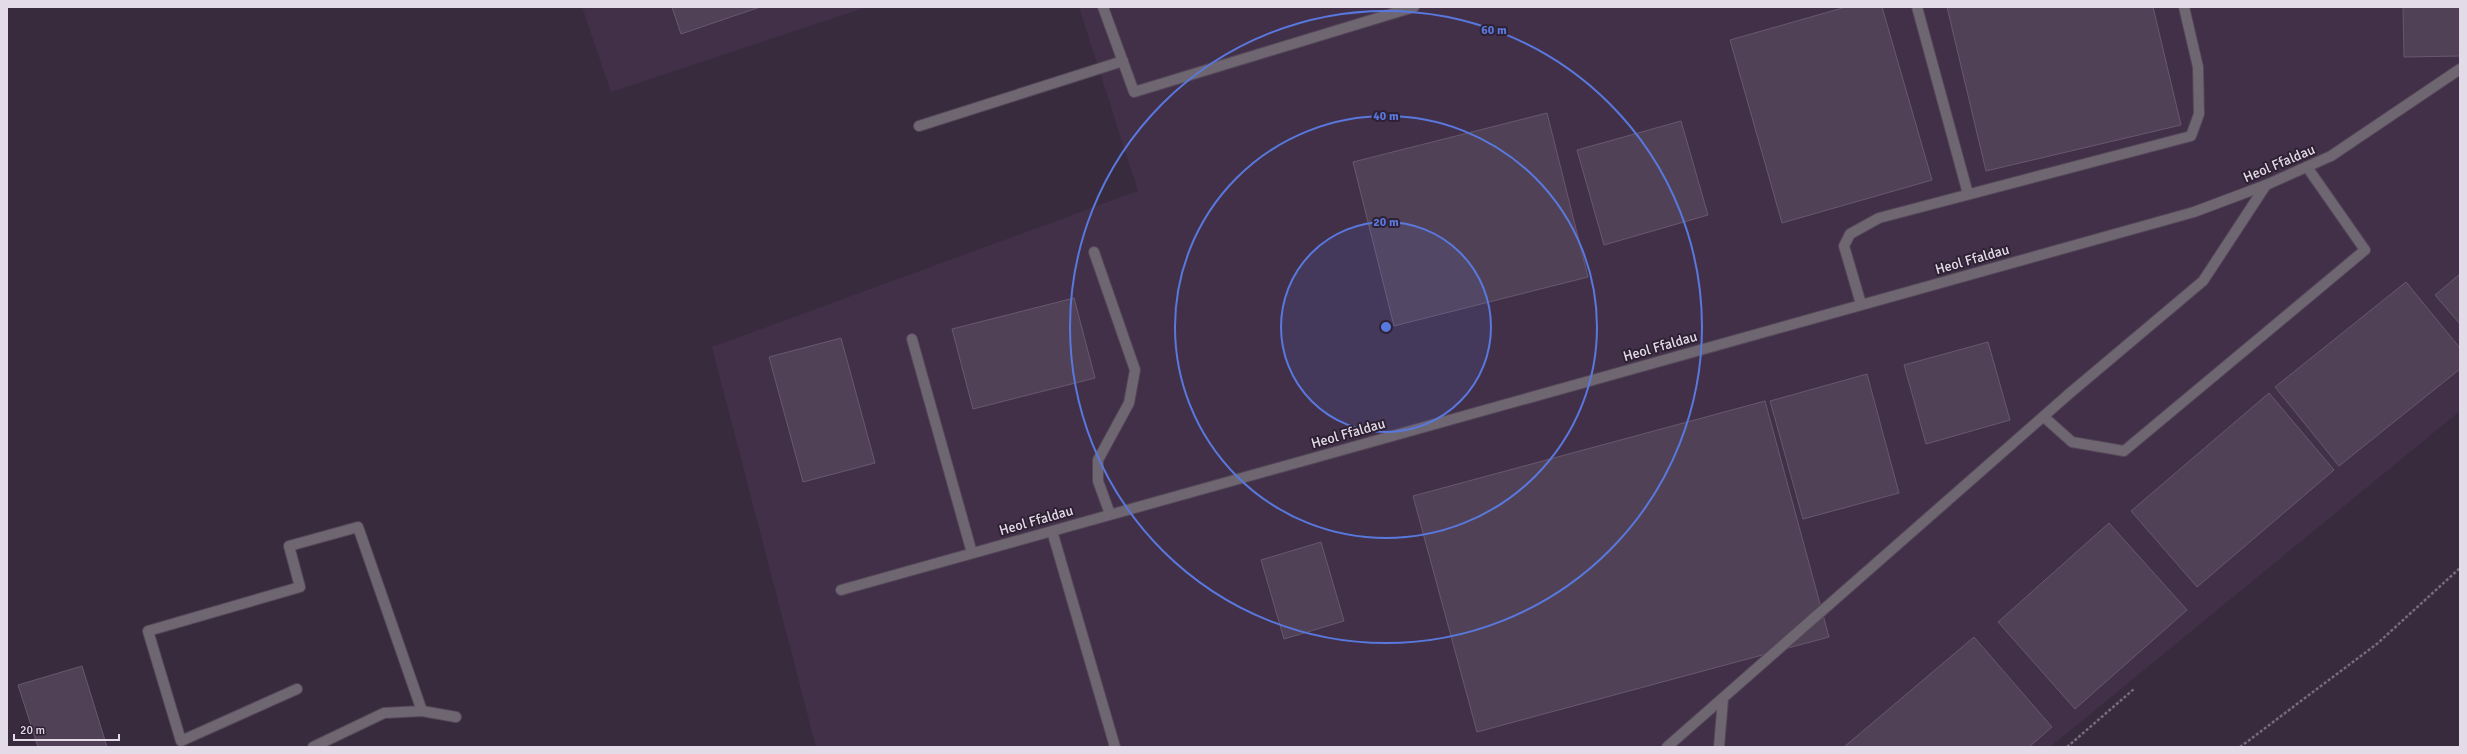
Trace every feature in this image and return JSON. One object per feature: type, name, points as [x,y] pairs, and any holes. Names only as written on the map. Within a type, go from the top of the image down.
[{"type":"street","points":[[1103,7],[1134,92],[1414,7]]},
{"type":"street","points":[[1917,7],[1968,194]]},
{"type":"street","points":[[1861,304],[1844,246],[1850,234],[1879,218],[2191,136],[2200,114],[2198,67],[2184,7]]},
{"type":"street","points":[[919,126],[1122,61]]},
{"type":"street","name":"Heol Ffaldau","points":[[841,590],[2194,212],[2266,185],[2331,156],[2460,69]]},
{"type":"street","points":[[2044,417],[2072,442],[2124,452],[2365,250],[2307,167]]},
{"type":"street","points":[[1667,747],[2044,417],[2203,281],[2266,185]]},
{"type":"street","points":[[1094,252],[1135,370],[1129,403],[1098,460],[1098,481],[1110,514]]},
{"type":"street","points":[[912,339],[972,553]]},
{"type":"street","points":[[297,689],[182,741],[148,631],[300,587],[289,546],[358,527],[422,711]]},
{"type":"street","points":[[1052,530],[1114,747]]},
{"type":"street","points":[[1719,747],[1723,699]]},
{"type":"street","points":[[313,747],[384,713],[422,711],[456,717]]},
{"type":"path","points":[[2240,747],[2378,643],[2460,568]]},
{"type":"path","points":[[2067,747],[2134,689]]},
{"type":"shaded area","points":[[582,7],[867,7],[611,92]]},
{"type":"shaded area","points":[[1079,7],[2460,7],[2460,411],[2050,747],[816,747],[712,347],[1138,191]]},
{"type":"building","points":[[672,7],[760,7],[681,34]]},
{"type":"building","points":[[1846,7],[1882,7],[1932,180],[1782,223],[1730,40]]},
{"type":"building","points":[[1947,7],[2153,7],[2181,125],[1986,171]]},
{"type":"building","points":[[2403,7],[2460,7],[2460,56],[2404,57]]},
{"type":"building","points":[[1547,113],[1588,277],[1394,326],[1353,162]]},
{"type":"building","points":[[1681,121],[1708,215],[1604,245],[1577,150]]},
{"type":"building","points":[[2460,274],[2460,324],[2435,295]]},
{"type":"building","points":[[2406,282],[2460,348],[2460,369],[2339,466],[2275,387]]},
{"type":"building","points":[[1074,298],[1095,378],[973,409],[952,329]]},
{"type":"building","points":[[841,338],[875,463],[803,482],[769,357]]},
{"type":"building","points":[[1988,342],[2010,420],[1926,444],[1904,365]]},
{"type":"building","points":[[1867,374],[1899,493],[1803,519],[1770,401]]},
{"type":"building","points":[[2269,393],[2334,470],[2197,587],[2131,511]]},
{"type":"building","points":[[1765,401],[1829,637],[1477,732],[1413,496]]},
{"type":"building","points":[[2109,523],[2187,610],[2075,709],[1998,622]]},
{"type":"building","points":[[1321,542],[1344,621],[1284,639],[1261,560]]},
{"type":"building","points":[[1974,637],[2052,727],[2029,747],[1844,747]]},
{"type":"building","points":[[82,666],[107,747],[38,747],[18,685]]}]
